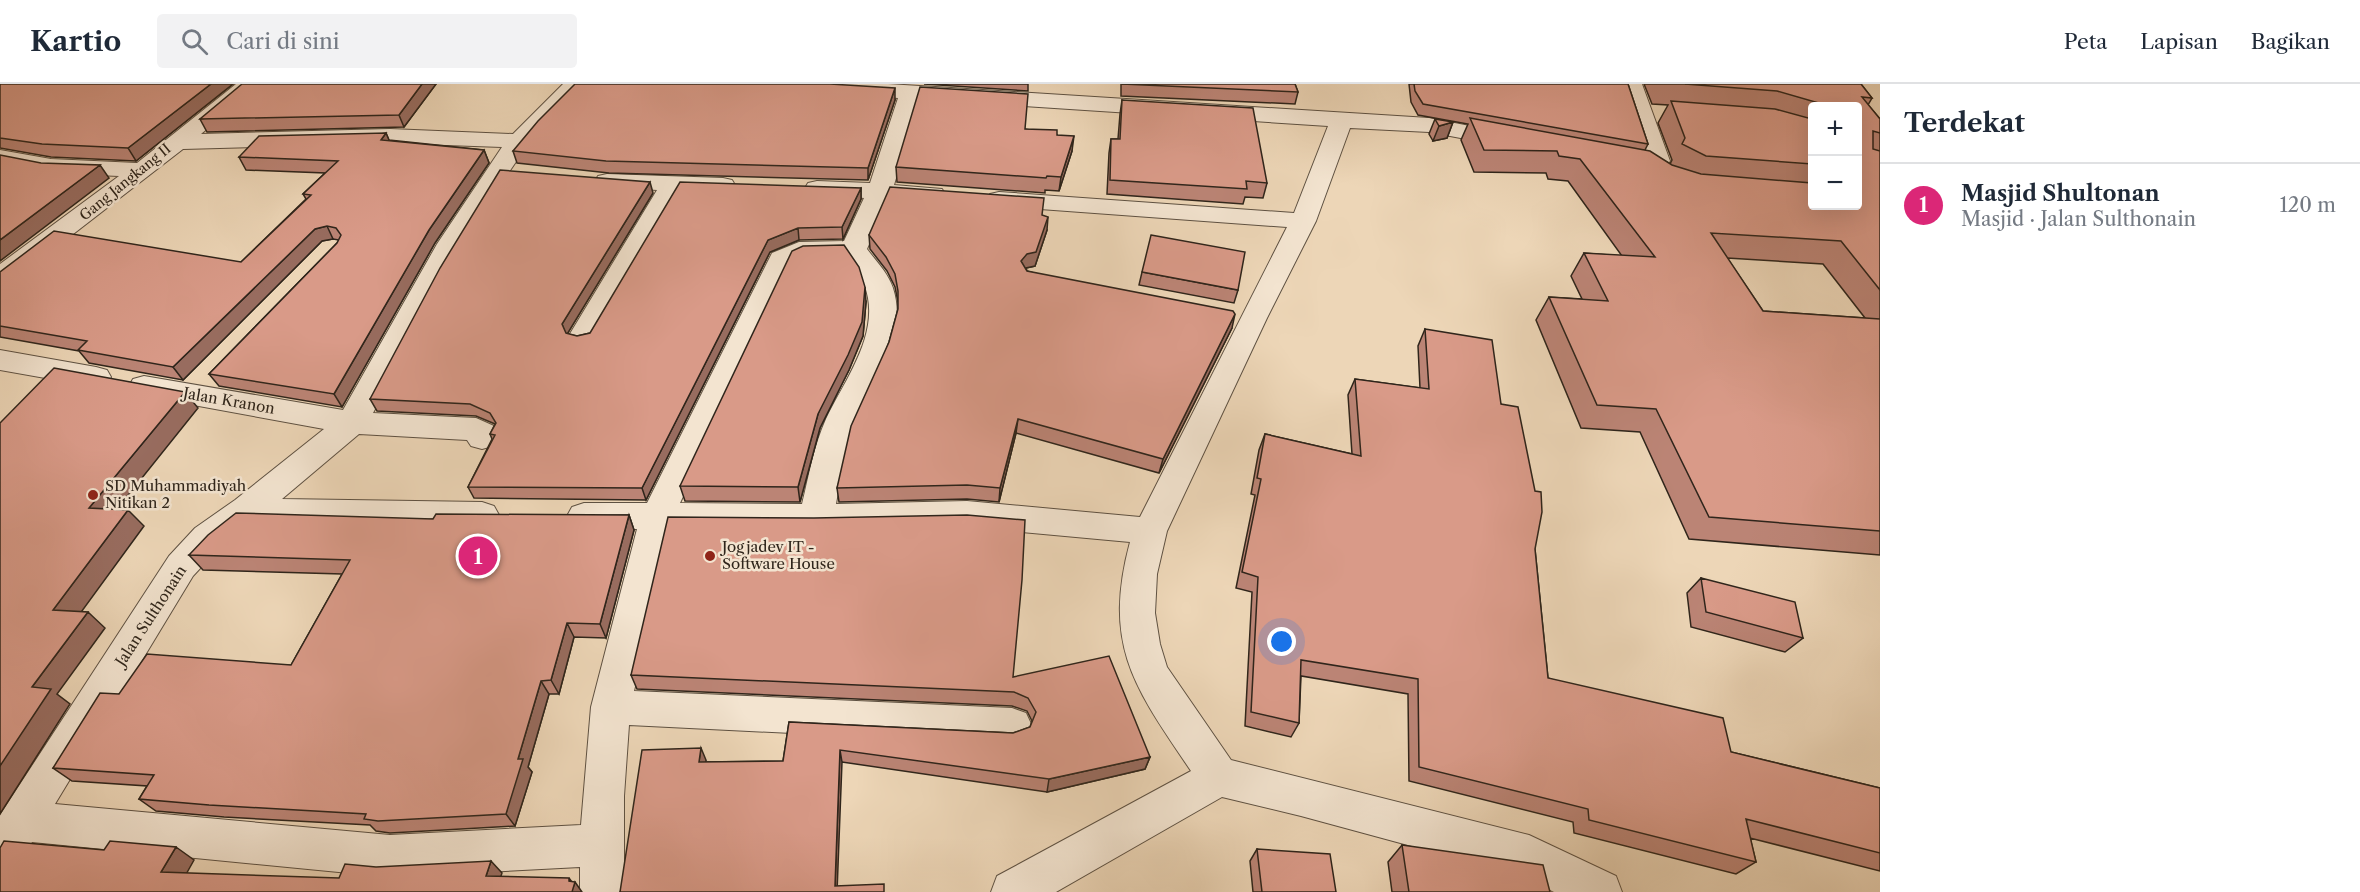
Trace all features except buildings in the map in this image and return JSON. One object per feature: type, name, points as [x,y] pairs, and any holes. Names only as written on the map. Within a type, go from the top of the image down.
[{"type":"street","name":"Gang Jangkang II","points":[[0,277],[142,170],[249,84]]},
{"type":"street","points":[[352,423],[457,231],[519,141],[547,110],[576,84]]},
{"type":"street","points":[[784,84],[1429,125],[1530,144]]},
{"type":"street","points":[[1604,158],[1645,165],[1654,165],[1658,161],[1652,113],[1631,84]]},
{"type":"street","points":[[854,249],[880,190],[910,93]]},
{"type":"street","points":[[1219,777],[1171,708],[1150,673],[1141,644],[1137,613],[1139,574],[1150,531],[1241,316],[1303,221],[1341,121]]},
{"type":"street","points":[[175,142],[390,136],[519,141]]},
{"type":"street","points":[[0,157],[51,166],[142,170]]},
{"type":"street","points":[[1645,165],[1668,180]]},
{"type":"street","points":[[497,171],[528,174]]},
{"type":"street","points":[[582,179],[742,186]]},
{"type":"street","points":[[582,337],[673,184]]},
{"type":"street","points":[[800,188],[880,190],[1303,221]]},
{"type":"street","points":[[602,892],[603,796],[611,707],[657,517],[781,259],[799,250],[854,249]]},
{"type":"street","points":[[816,517],[835,437],[875,350],[882,327],[883,305],[879,288],[871,272],[854,249]]},
{"type":"street","name":"Jalan Kranon","points":[[0,360],[352,423],[476,429],[483,434],[482,438]]},
{"type":"street","points":[[190,394],[215,369]]},
{"type":"street","name":"Jalan Sulthonain","points":[[11,837],[181,567],[207,538],[247,509],[352,423]]},
{"type":"street","points":[[247,509],[282,512],[516,515]]},
{"type":"street","points":[[551,515],[816,517],[967,514],[1150,531]]},
{"type":"street","points":[[611,707],[1012,726]]},
{"type":"street","points":[[1013,892],[1219,777],[1301,796],[1529,856],[1599,892]]},
{"type":"street","points":[[11,837],[390,856],[602,845]]},
{"type":"place","name":"SD Muhammadiyah Nitikan 2","points":[[93,495]]},
{"type":"place","name":"Masjid Shultonan","points":[[478,556]]},
{"type":"place","name":"Jogjadev IT - Software House","points":[[710,556]]}]
